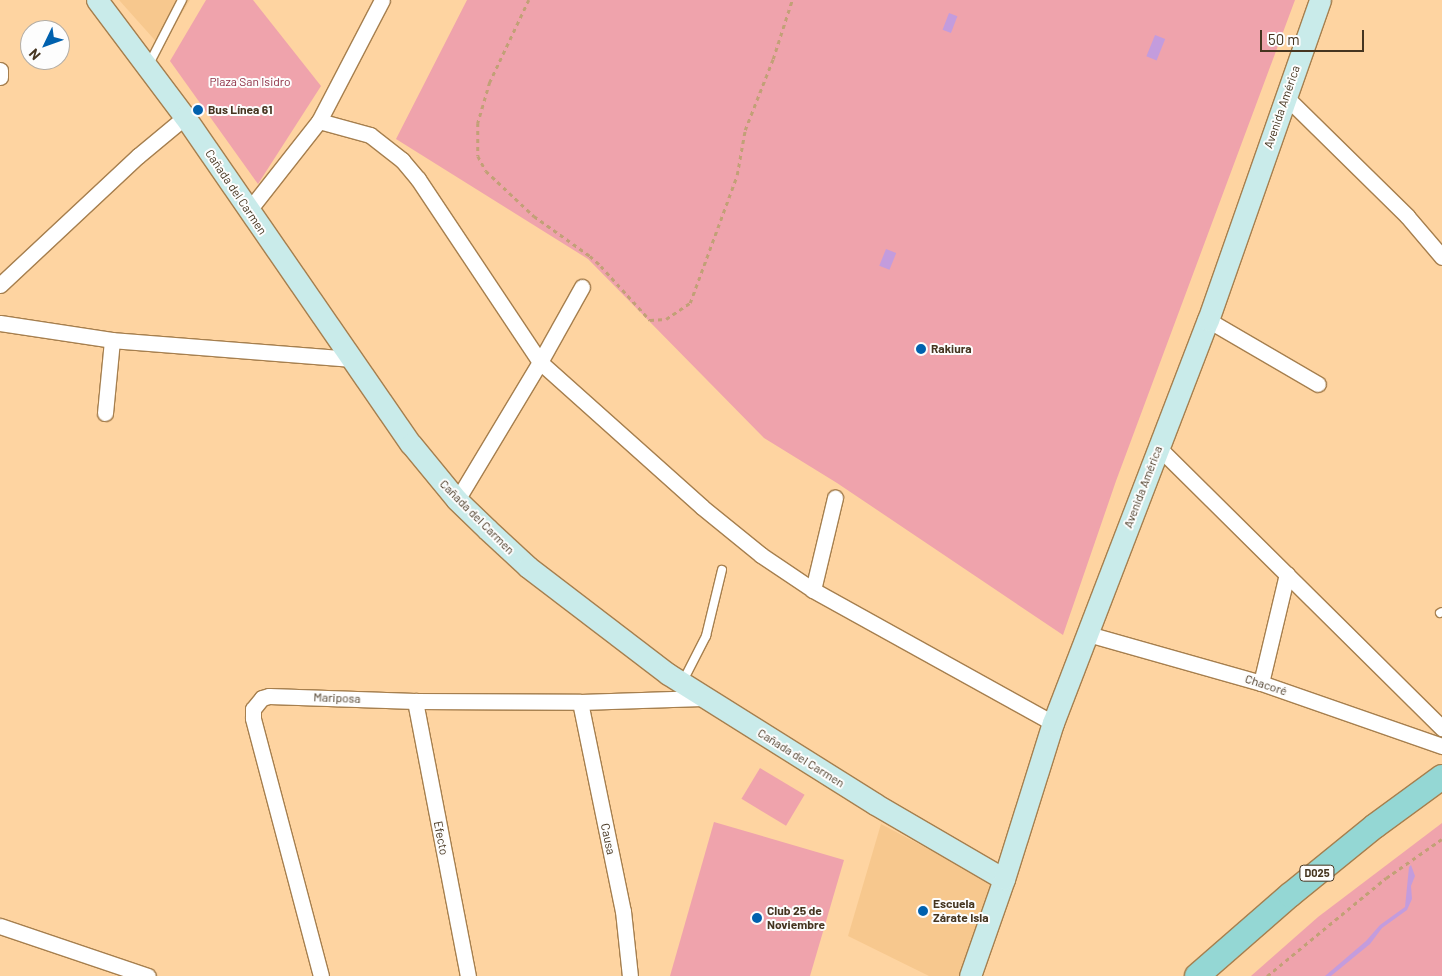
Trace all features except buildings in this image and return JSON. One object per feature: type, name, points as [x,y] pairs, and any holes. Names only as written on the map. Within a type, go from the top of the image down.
[{"type":"main road","name":"D025","points":[[1197,976],[1290,895],[1375,826],[1442,777]]},
{"type":"street","name":"Cañada del Carmen","points":[[97,0],[185,117],[411,444],[457,500],[528,567],[633,649],[703,698],[875,804],[1004,879]]},
{"type":"street","points":[[249,210],[319,121],[382,0]]},
{"type":"street","name":"Avenida América","points":[[970,976],[1004,879],[1054,723],[1208,320],[1320,0]]},
{"type":"street","points":[[0,70],[0,77]]},
{"type":"street","points":[[1286,97],[1407,216],[1442,257]]},
{"type":"street","points":[[0,285],[138,156],[185,117]]},
{"type":"street","points":[[319,121],[370,135],[402,160],[418,179],[540,362],[702,507],[761,555],[813,590],[1054,723]]},
{"type":"street","points":[[457,500],[540,362],[582,287]]},
{"type":"street","points":[[1208,320],[1318,384]]},
{"type":"street","points":[[0,323],[112,340],[351,359]]},
{"type":"street","points":[[105,414],[112,340]]},
{"type":"street","points":[[1158,447],[1442,728]]},
{"type":"street","points":[[813,590],[835,498]]},
{"type":"street","points":[[1261,683],[1287,574]]},
{"type":"street","name":"Chacoré","points":[[1088,634],[1261,683],[1442,746]]},
{"type":"street","name":"Mariposa","points":[[321,976],[256,731],[253,709],[262,698],[269,696],[415,701],[580,702],[703,698]]},
{"type":"street","name":"Efecto","points":[[415,701],[468,976]]},
{"type":"street","name":"Causa","points":[[580,702],[623,911],[630,976]]},
{"type":"street","points":[[0,926],[148,976]]},
{"type":"lane","points":[[148,66],[182,0]]},
{"type":"lane","points":[[682,683],[706,636],[722,570]]},
{"type":"path","points":[[529,0],[490,82],[478,123],[478,156],[486,171],[534,216],[590,256],[650,320],[666,319],[690,303],[737,175],[745,130],[773,59],[792,0]]},
{"type":"path","points":[[1267,976],[1386,878],[1442,839]]},
{"type":"shaded area","points":[[119,0],[190,0],[161,47]]},
{"type":"shaded area","points":[[949,13],[957,16],[951,33],[943,30]]},
{"type":"shaded area","points":[[1155,35],[1165,39],[1157,60],[1146,56]]},
{"type":"shaded area","points":[[886,249],[896,253],[889,270],[879,266]]},
{"type":"shaded area","name":"Escuela Zárate Isla","points":[[881,824],[1000,887],[967,976],[929,976],[848,936]]},
{"type":"shaded area","points":[[1411,865],[1415,876],[1411,886],[1412,899],[1407,910],[1382,928],[1370,944],[1331,976],[1325,976],[1366,941],[1380,925],[1405,907],[1409,867]]},
{"type":"green space","name":"Plaza San Isidro","points":[[206,0],[253,0],[321,86],[258,184],[170,61]]},
{"type":"green space","name":"Rakiura","points":[[467,0],[1295,0],[1116,481],[1063,635],[837,483],[764,438],[588,259],[396,139]]},
{"type":"green space","points":[[760,768],[805,795],[786,826],[741,799]]},
{"type":"green space","name":"Club 25 de Noviembre","points":[[714,822],[844,860],[810,976],[670,976]]},
{"type":"green space","points":[[1442,823],[1442,976],[1251,976],[1318,917]]},
{"type":"place","name":"Bus Línea 61","points":[[198,110]]},
{"type":"place","name":"Rakiura","points":[[921,349]]},
{"type":"place","name":"Escuela Zárate Isla","points":[[923,911]]},
{"type":"place","name":"Club 25 de Noviembre","points":[[757,918]]}]
